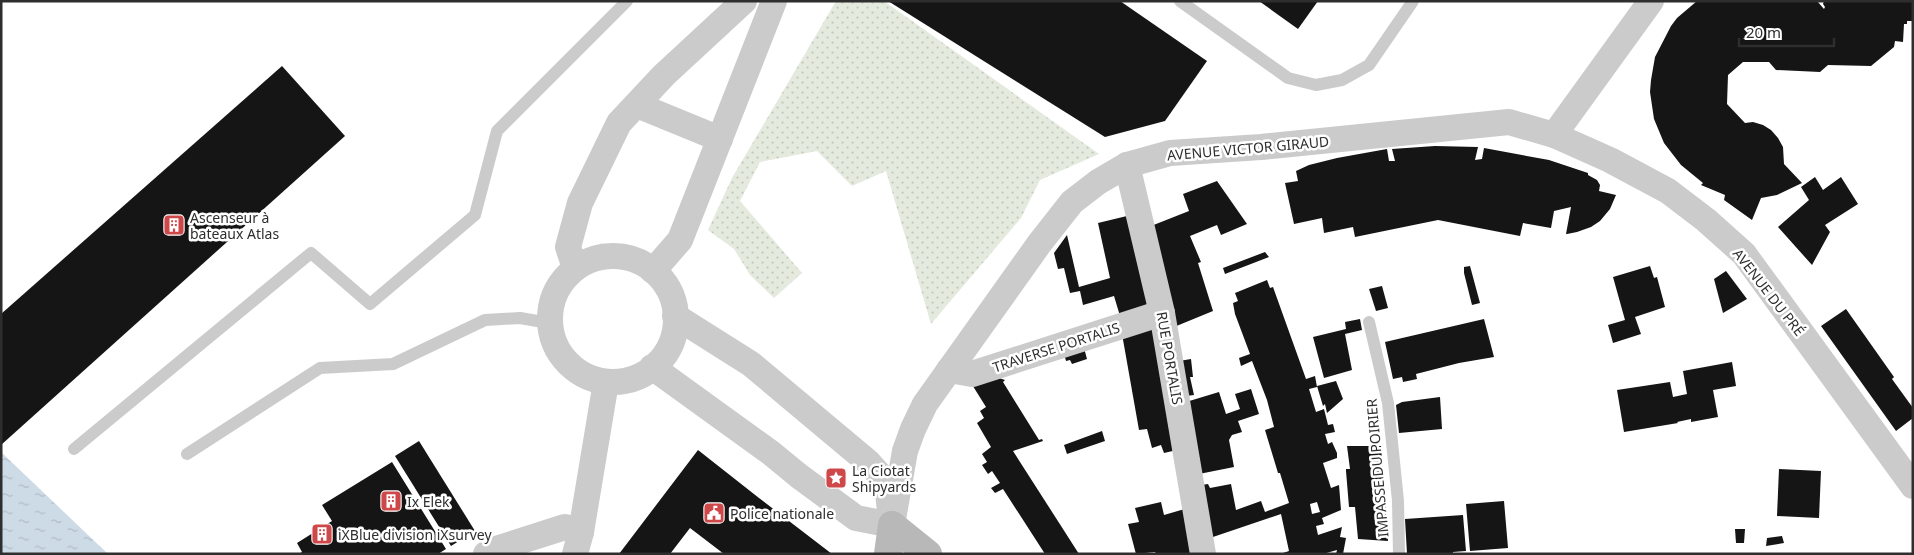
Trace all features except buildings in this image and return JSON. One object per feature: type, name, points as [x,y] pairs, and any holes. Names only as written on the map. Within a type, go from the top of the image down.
[{"type":"street","points":[[575,268],[568,247],[580,203],[619,123],[664,75],[744,1]]},
{"type":"street","points":[[653,270],[680,240],[774,1]]},
{"type":"street","points":[[1554,135],[1651,1]]},
{"type":"street","points":[[637,105],[720,139]]},
{"type":"street","name":"AVENUE VICTOR GIRAUD","points":[[892,525],[905,451],[925,404],[1039,244],[1072,202],[1098,182],[1127,165],[1170,153],[1261,147],[1510,122],[1554,135]]},
{"type":"street","name":"AVENUE DU PRÉ","points":[[1554,135],[1610,160],[1668,191],[1706,220],[1744,254],[1913,486]]},
{"type":"street","name":"RUE PORTALIS","points":[[1127,165],[1162,313],[1203,554]]},
{"type":"street","points":[[615,256],[636,260],[653,270],[667,286],[674,305],[676,325],[670,345],[659,362],[643,374],[623,381],[606,382],[583,374],[566,361],[554,344],[550,323],[551,302],[560,283],[575,268],[594,258],[615,256]]},
{"type":"street","name":"TRAVERSE PORTALIS","points":[[948,370],[972,374],[1162,313]]},
{"type":"street","points":[[675,316],[751,364],[868,462],[887,483],[892,525],[888,554]]},
{"type":"street","points":[[652,367],[771,453],[856,518],[892,525],[928,554]]},
{"type":"street","points":[[578,543],[606,382]]},
{"type":"street","points":[[486,554],[493,550],[565,527],[578,543]]},
{"type":"lane","points":[[74,449],[311,253],[370,304],[475,215],[497,131],[627,1]]},
{"type":"lane","points":[[1180,1],[1288,78],[1316,85],[1342,80],[1369,64],[1413,1]]},
{"type":"lane","points":[[188,454],[320,368],[393,364],[485,320],[520,318],[550,323]]},
{"type":"lane","name":"IMPASSE DU POIRIER","points":[[1369,322],[1388,403],[1398,500],[1399,554]]},
{"type":"shaded area","points":[[836,1],[884,1],[1099,154],[1040,180],[1021,218],[931,324],[886,171],[852,186],[817,151],[760,162],[740,201],[802,273],[774,298],[750,275],[734,249],[708,230],[732,178]]},
{"type":"water","points":[[1,452],[108,554],[1,554]]},
{"type":"place","name":"Ascenseur à bateaux Atlas","points":[[174,225]]},
{"type":"place","name":"La Ciotat Shipyards","points":[[836,478]]},
{"type":"place","name":"Ix Elek","points":[[391,501]]},
{"type":"place","name":"Police nationale","points":[[714,513]]},
{"type":"place","name":"iXBlue division iXsurvey","points":[[322,534]]}]
